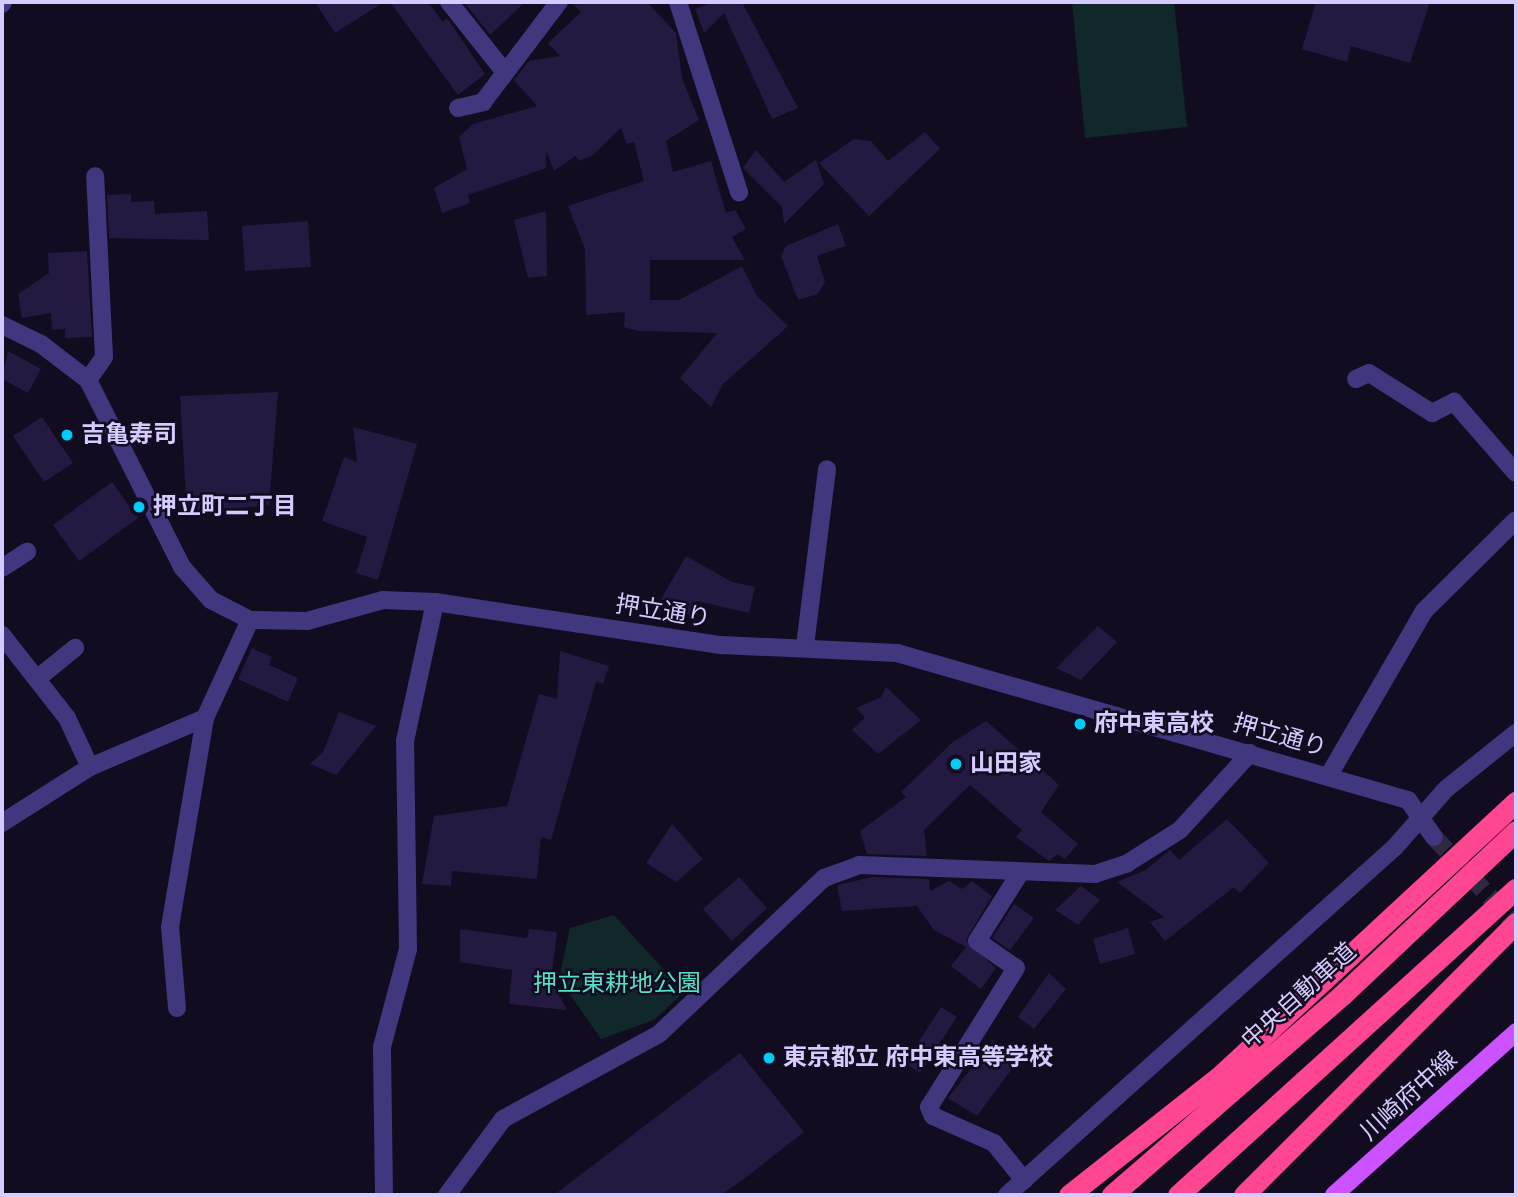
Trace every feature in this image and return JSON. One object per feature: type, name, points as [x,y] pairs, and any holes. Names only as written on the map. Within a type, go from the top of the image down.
[{"type":"highway","points":[[1069,1195],[1222,1074],[1516,802]]},
{"type":"highway","name":"中央自動車道","points":[[1112,1195],[1342,995],[1516,831]]},
{"type":"highway","points":[[1178,1195],[1516,889]]},
{"type":"highway","points":[[1244,1195],[1516,923]]},
{"type":"main road","name":"川崎府中線","points":[[1334,1195],[1516,1032]]},
{"type":"street","points":[[449,2],[503,70]]},
{"type":"street","points":[[458,108],[483,102],[503,70],[559,2]]},
{"type":"street","points":[[678,2],[739,192]]},
{"type":"street","points":[[88,380],[104,357],[95,176]]},
{"type":"street","name":"押立通り","points":[[2,324],[41,344],[88,380],[182,567],[211,600],[250,620],[307,621],[383,600],[435,602],[721,645],[805,646],[897,653],[1329,775],[1408,800],[1422,816],[1434,837]]},
{"type":"street","points":[[1356,379],[1369,373],[1432,413],[1454,402],[1516,473]]},
{"type":"street","points":[[805,646],[828,469]]},
{"type":"street","points":[[1329,775],[1424,611],[1516,520]]},
{"type":"street","points":[[2,568],[27,552]]},
{"type":"street","points":[[384,1195],[382,1047],[408,949],[405,741],[435,602]]},
{"type":"street","points":[[177,1008],[170,927],[205,718],[250,620]]},
{"type":"street","points":[[2,635],[67,718],[90,767]]},
{"type":"street","points":[[38,678],[75,648]]},
{"type":"street","points":[[2,823],[90,767],[205,718]]},
{"type":"street","points":[[1007,1195],[1395,847],[1422,816],[1516,733]]},
{"type":"street","points":[[447,1195],[503,1119],[659,1034],[824,878],[859,865],[1095,874],[1126,864],[1180,830],[1250,753]]},
{"type":"street","points":[[1020,873],[977,941],[1016,968],[929,1107],[933,1116],[994,1143],[1024,1180]]},
{"type":"green space","points":[[1072,2],[1174,2],[1187,127],[1085,138]]},
{"type":"green space","name":"押立東耕地公園","points":[[614,915],[684,992],[654,1020],[601,1039],[559,979],[570,928]]},
{"type":"building","points":[[315,2],[384,2],[335,33]]},
{"type":"building","points":[[390,2],[428,2],[443,22],[447,18],[485,74],[458,95]]},
{"type":"building","points":[[464,2],[525,2],[490,35]]},
{"type":"building","points":[[571,2],[647,2],[676,33],[682,78],[699,120],[666,141],[673,172],[711,161],[726,213],[735,210],[746,229],[732,237],[745,260],[650,260],[650,300],[679,300],[742,266],[757,296],[788,326],[723,384],[711,407],[680,378],[717,333],[638,331],[624,327],[625,312],[586,315],[585,249],[568,206],[644,181],[634,142],[627,144],[621,128],[593,155],[579,161],[575,156],[554,171],[546,150],[546,168],[468,195],[470,203],[442,213],[434,188],[467,169],[459,137],[473,124],[537,106],[514,80],[529,61],[560,56],[548,43],[581,12]]},
{"type":"building","points":[[713,2],[742,2],[798,108],[772,119],[724,13],[704,33],[695,9]]},
{"type":"building","points":[[1316,2],[1430,2],[1410,63],[1351,46],[1347,62],[1302,49]]},
{"type":"building","points":[[925,132],[940,149],[869,216],[819,163],[854,139],[871,141],[888,161]]},
{"type":"building","points":[[756,150],[784,182],[816,160],[824,184],[784,224],[782,207],[743,168]]},
{"type":"building","points":[[131,194],[131,202],[154,201],[155,214],[207,211],[209,240],[109,238],[107,195]]},
{"type":"building","points":[[546,211],[547,276],[528,278],[514,220]]},
{"type":"building","points":[[308,221],[311,267],[245,271],[242,226]]},
{"type":"building","points":[[838,224],[846,246],[817,256],[825,282],[818,294],[798,300],[781,256],[786,246]]},
{"type":"building","points":[[87,251],[92,337],[65,338],[65,329],[52,330],[51,313],[22,318],[18,294],[49,273],[48,253]]},
{"type":"building","points":[[8,351],[41,369],[28,393],[2,379]]},
{"type":"building","points":[[278,392],[269,505],[187,513],[180,396]]},
{"type":"building","points":[[42,417],[73,463],[44,482],[13,436]]},
{"type":"building","points":[[353,427],[417,444],[378,580],[356,573],[367,537],[322,521],[344,457],[357,462]]},
{"type":"building","points":[[112,482],[138,518],[79,561],[53,525]]},
{"type":"building","points":[[686,556],[732,582],[755,587],[749,613],[697,601],[689,615],[661,599]]},
{"type":"building","points":[[1098,626],[1117,642],[1081,680],[1056,668]]},
{"type":"building","points":[[252,648],[272,657],[269,665],[298,678],[288,702],[238,679]]},
{"type":"building","points":[[560,651],[609,666],[603,684],[596,682],[551,840],[541,837],[537,879],[452,871],[451,886],[422,884],[434,816],[507,806],[539,694],[557,699]]},
{"type":"building","points":[[886,687],[921,720],[878,754],[852,730],[865,717],[856,708],[881,697]]},
{"type":"building","points":[[339,712],[376,726],[336,775],[310,764],[323,752]]},
{"type":"building","points":[[986,721],[1059,785],[1041,812],[1078,844],[1065,859],[1058,854],[1049,861],[1016,837],[1022,830],[970,785],[924,830],[927,856],[867,854],[860,831],[906,797],[901,792],[953,742]]},
{"type":"building","points":[[1227,819],[1269,863],[1240,893],[1234,887],[1165,941],[1150,922],[1164,917],[1117,882],[1146,870],[1170,850],[1179,860]]},
{"type":"building","points":[[672,824],[703,859],[676,882],[646,863]]},
{"type":"building","points":[[739,877],[767,908],[732,941],[703,909]]},
{"type":"building","points":[[873,877],[929,879],[930,891],[949,881],[962,889],[972,881],[992,896],[966,940],[996,968],[981,989],[951,966],[966,947],[934,930],[917,906],[842,911],[837,885]]},
{"type":"building","points":[[1081,886],[1100,900],[1078,925],[1055,910]]},
{"type":"building","points":[[1014,904],[1034,918],[1010,950],[992,938]]},
{"type":"building","points":[[1128,928],[1135,954],[1100,964],[1093,939]]},
{"type":"building","points":[[460,929],[527,938],[529,929],[557,932],[551,981],[567,1010],[509,1004],[512,970],[460,962]]},
{"type":"building","points":[[1049,973],[1066,989],[1034,1029],[1018,1017]]},
{"type":"building","points":[[941,1007],[957,1017],[920,1073],[905,1063]]},
{"type":"building","points":[[993,1040],[1020,1058],[977,1116],[948,1098]]},
{"type":"building","points":[[740,1053],[804,1132],[749,1175],[721,1195],[554,1195]]},
{"type":"tunnel","points":[[1434,837],[1516,925]]},
{"type":"place","name":"吉亀寿司","points":[[67,435]]},
{"type":"place","name":"押立町二丁目","points":[[139,507]]},
{"type":"place","name":"府中東高校","points":[[1080,724]]},
{"type":"place","name":"山田家","points":[[956,764]]},
{"type":"place","name":"東京都立 府中東高等学校","points":[[769,1058]]}]
